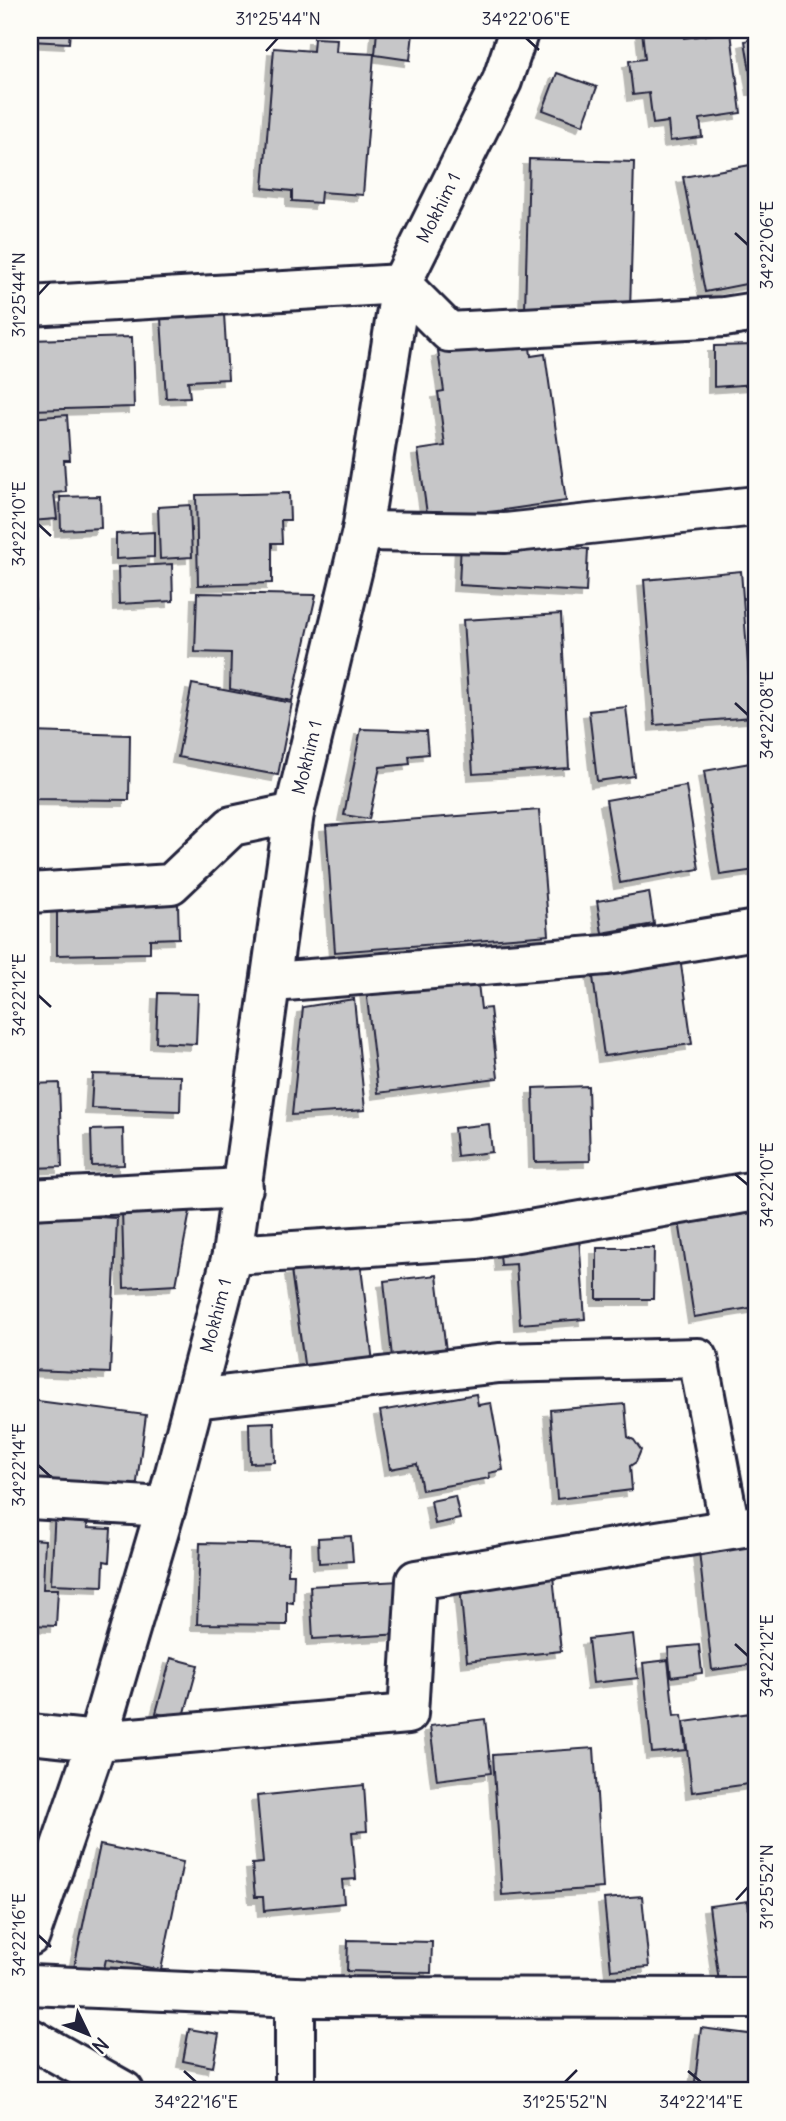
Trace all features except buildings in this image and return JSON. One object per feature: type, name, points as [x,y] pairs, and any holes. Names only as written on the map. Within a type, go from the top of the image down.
[{"type":"street","name":"Mokhim 1","points":[[30,1936],[97,1741],[166,1507],[232,1255],[295,813],[362,531],[401,284],[502,81],[519,30]]},
{"type":"street","points":[[30,306],[401,284],[449,332],[724,317],[756,312]]},
{"type":"street","points":[[362,531],[506,533],[756,506]]},
{"type":"street","points":[[30,893],[171,884],[232,826],[295,813]]},
{"type":"street","points":[[273,982],[606,955],[756,930]]},
{"type":"street","points":[[30,1199],[243,1188]]},
{"type":"street","points":[[232,1255],[477,1239],[756,1191]]},
{"type":"street","points":[[30,1734],[97,1741],[408,1714],[416,1580],[743,1526],[698,1358],[499,1363],[195,1399]]},
{"type":"street","points":[[30,1499],[166,1507]]},
{"type":"street","points":[[30,1985],[296,1997],[756,1998]]},
{"type":"street","points":[[295,2091],[296,1997]]},
{"type":"street","points":[[30,2038],[124,2091]]}]
